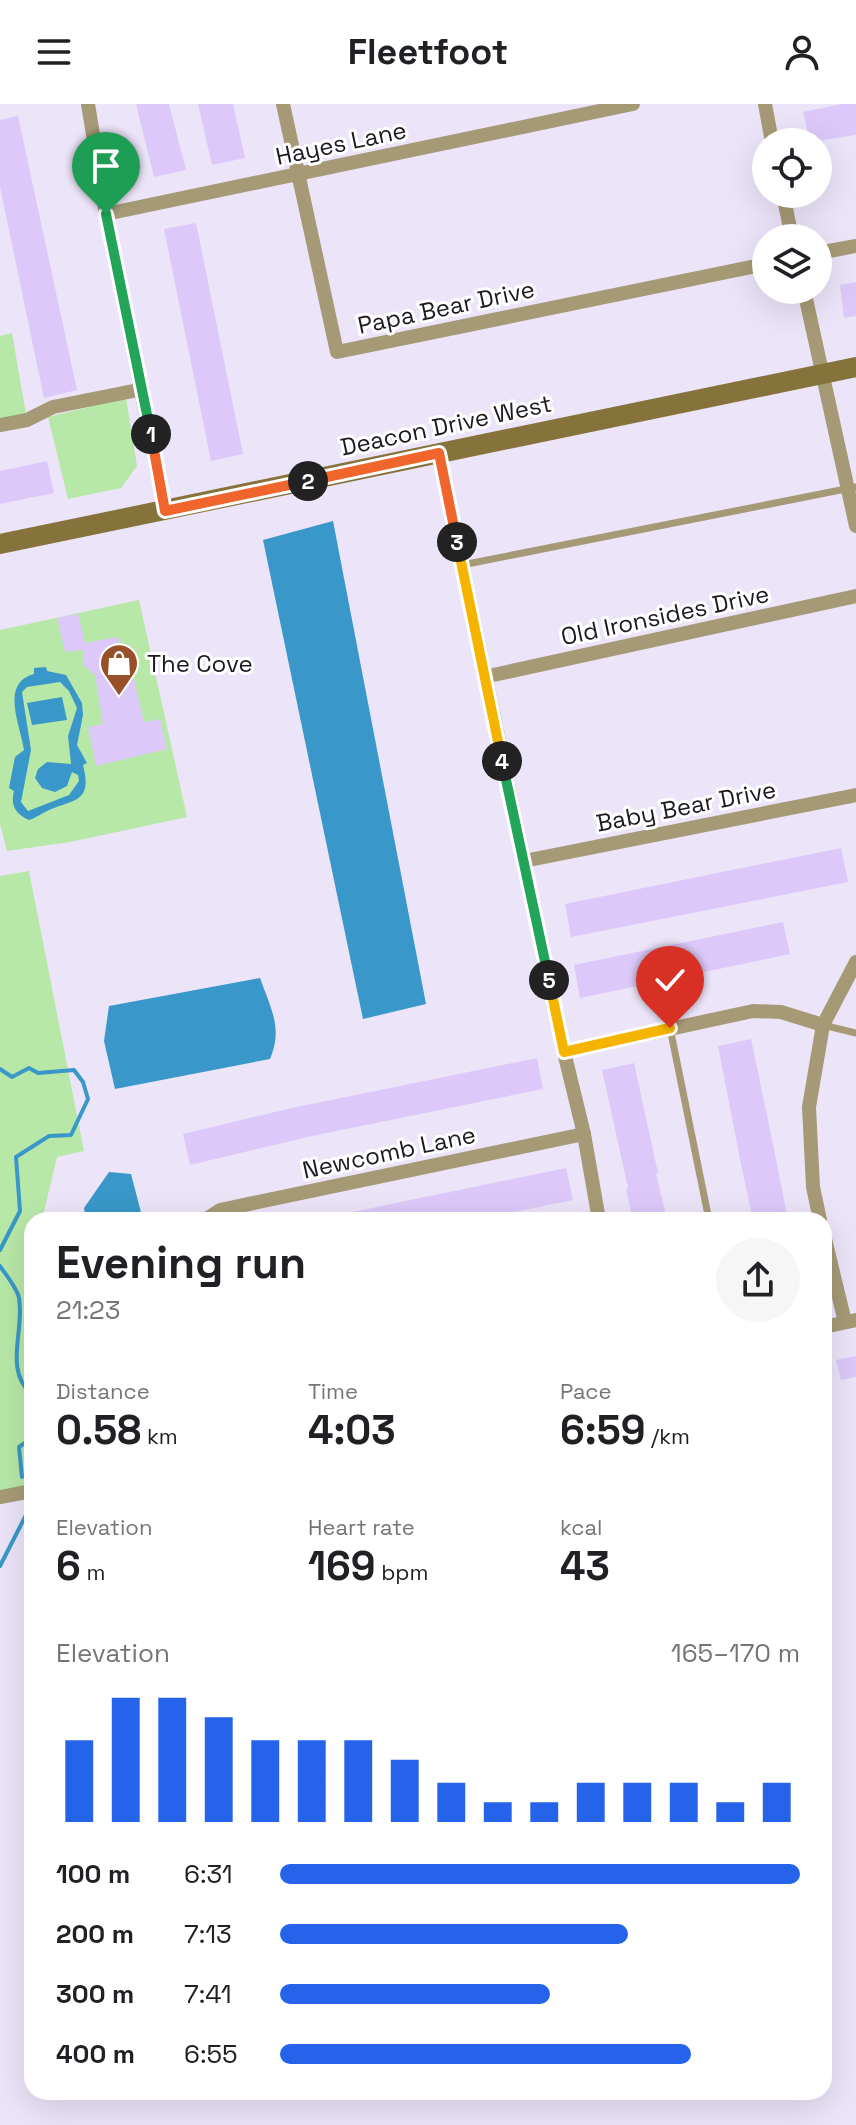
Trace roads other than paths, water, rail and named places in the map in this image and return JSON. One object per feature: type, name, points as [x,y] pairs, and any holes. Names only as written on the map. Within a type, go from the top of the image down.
[{"type":"street","points":[[88,104],[106,214],[165,511]]},
{"type":"street","name":"Papa Bear Drive","points":[[283,104],[337,352],[752,267]]},
{"type":"street","name":"Hayes Lane","points":[[106,214],[633,104]]},
{"type":"street","points":[[765,104],[769,128]]},
{"type":"street","points":[[832,250],[856,246]]},
{"type":"street","points":[[807,304],[853,488],[856,526]]},
{"type":"street","name":"Deacon Drive West","points":[[0,544],[856,367]]},
{"type":"street","points":[[0,425],[27,420],[53,407],[122,390],[143,389]]},
{"type":"street","points":[[439,453],[484,677],[584,1134],[598,1212]]},
{"type":"street","name":"Old Ironsides Drive","points":[[484,677],[856,596]]},
{"type":"street","name":"Baby Bear Drive","points":[[524,861],[856,795]]},
{"type":"street","points":[[818,1212],[813,1187],[809,1107],[823,1025],[856,962]]},
{"type":"street","points":[[564,1052],[767,1010],[823,1025]]},
{"type":"street","name":"Newcomb Lane","points":[[217,1212],[584,1134]]},
{"type":"street","points":[[832,1261],[850,1321]]},
{"type":"street","points":[[0,1497],[24,1492]]},
{"type":"lane","points":[[462,565],[853,488]]},
{"type":"lane","points":[[823,1025],[856,1033]]},
{"type":"lane","points":[[670,1028],[707,1212]]},
{"type":"water","points":[[333,521],[426,1004],[363,1019],[263,540]]},
{"type":"water","points":[[46,667],[47,671],[66,675],[82,703],[83,715],[77,745],[87,763],[83,765],[83,794],[29,820],[15,809],[14,791],[9,788],[15,757],[24,750],[16,717],[15,695],[24,679],[34,674],[34,668]],"holes":[[[60,682],[69,691],[77,708],[68,736],[71,764],[47,762],[38,769],[35,778],[42,788],[55,792],[67,786],[72,772],[78,775],[79,781],[69,795],[28,811],[21,802],[31,750],[22,692],[27,687]]]},
{"type":"water","points":[[62,697],[67,720],[32,725],[27,703]]},
{"type":"water","points":[[260,978],[275,1028],[270,1059],[115,1089],[104,1041],[109,1006]]},
{"type":"water","points":[[109,1172],[131,1174],[141,1212],[85,1212],[84,1208]]},
{"type":"waterway","points":[[0,1069],[12,1077],[29,1068],[38,1073],[74,1070],[83,1082],[88,1099],[71,1135],[49,1136],[16,1157],[20,1211],[0,1250]]},
{"type":"waterway","points":[[0,1266],[19,1298],[17,1362],[24,1386]]},
{"type":"waterway","points":[[22,1477],[19,1447],[24,1444]]},
{"type":"waterway","points":[[0,1566],[24,1519]]},
{"type":"place","name":"The Cove","points":[[119,697]]}]
